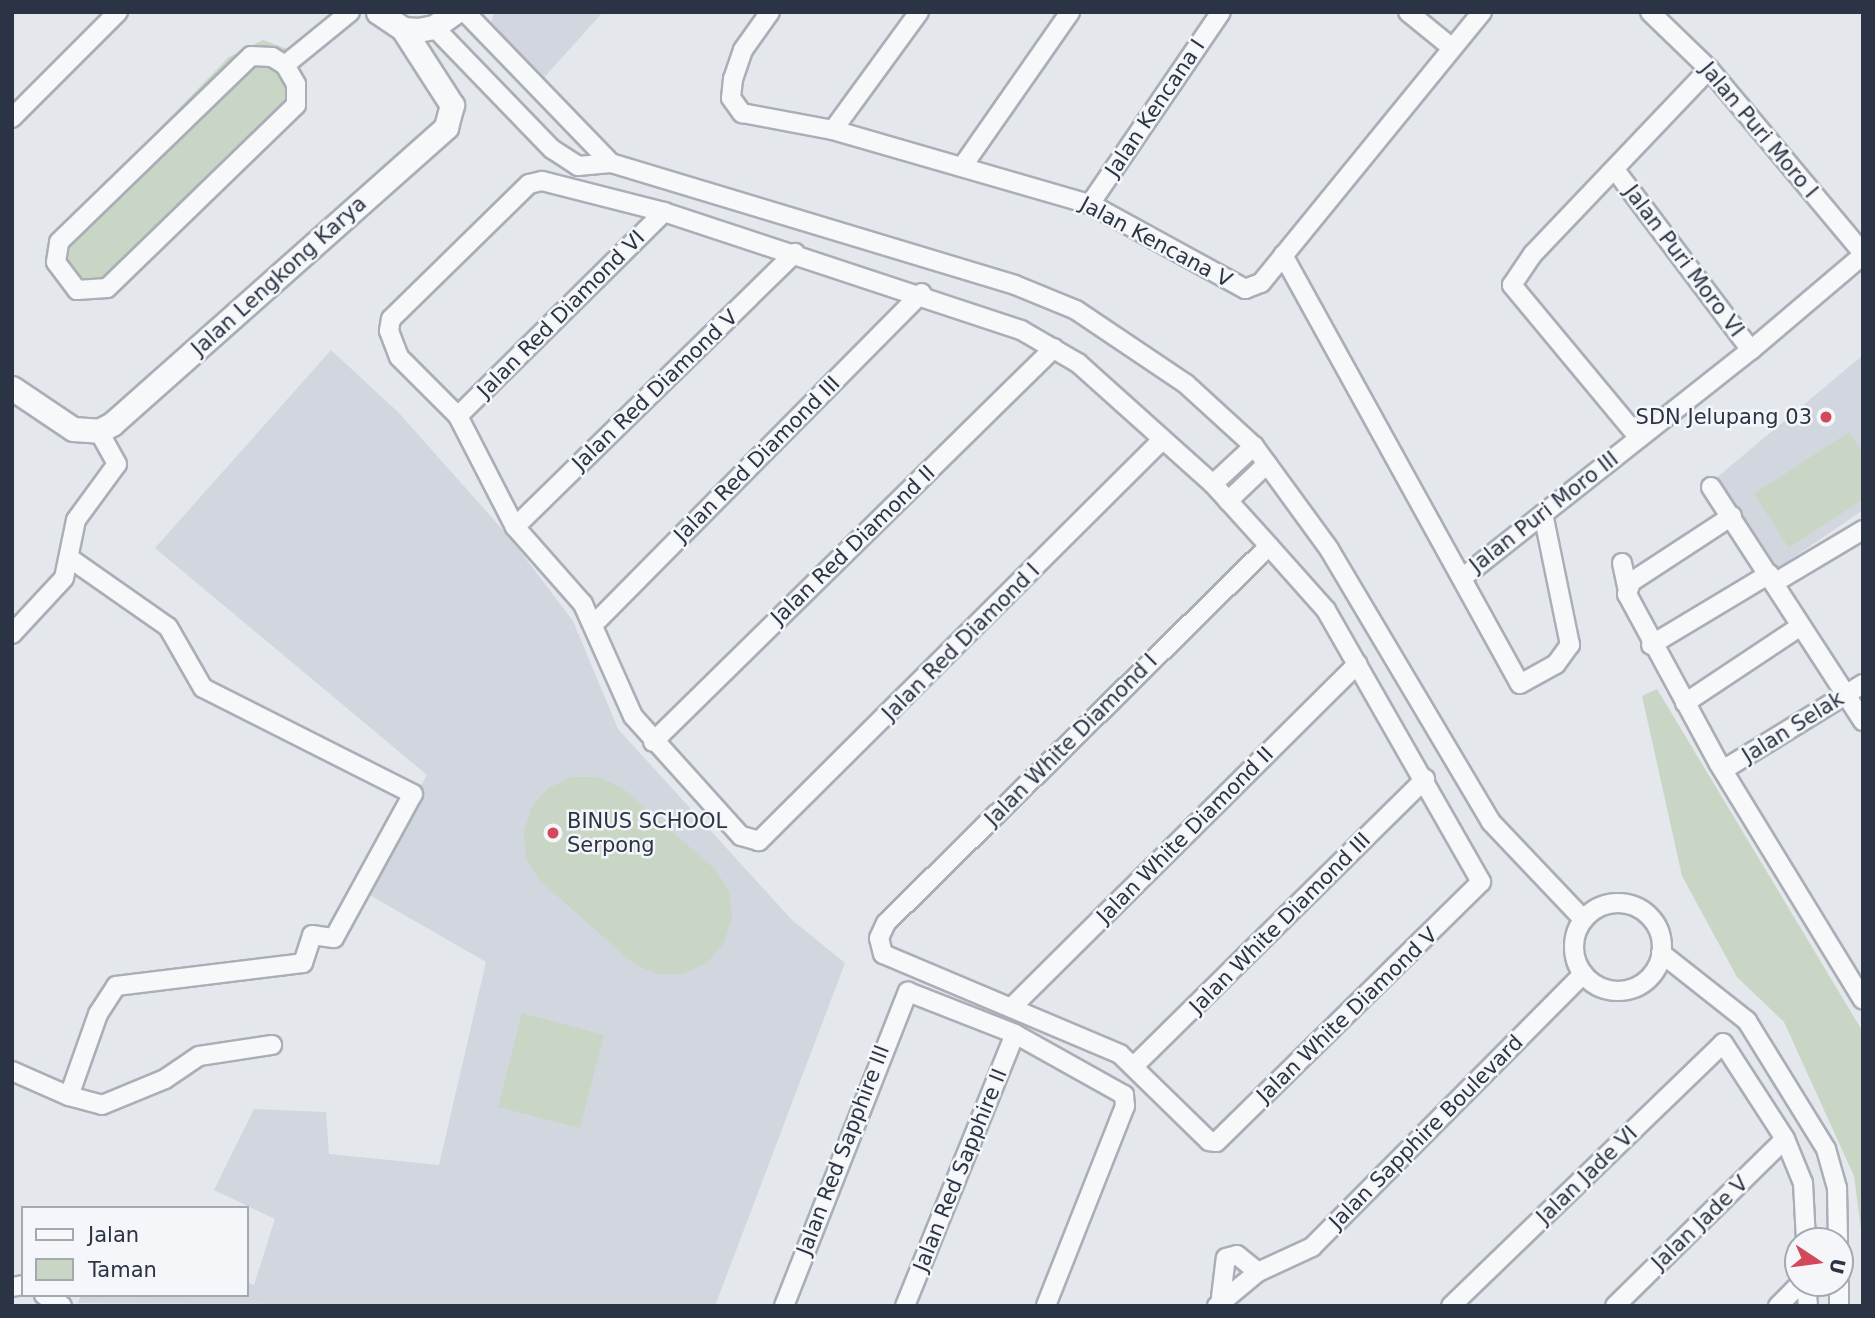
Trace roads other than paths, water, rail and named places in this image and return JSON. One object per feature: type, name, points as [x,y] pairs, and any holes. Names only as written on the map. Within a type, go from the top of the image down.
[{"type":"street","points":[[12,118],[118,12]]},
{"type":"street","points":[[285,65],[350,12]]},
{"type":"street","points":[[377,12],[402,29],[434,27],[455,12]]},
{"type":"street","points":[[465,12],[611,163]]},
{"type":"street","name":"Jalan Kencana V","points":[[771,12],[743,50],[733,79],[734,106],[742,113],[833,131],[1090,204],[1245,289],[1261,283],[1482,12]]},
{"type":"street","points":[[833,131],[919,12]]},
{"type":"street","points":[[962,167],[1070,12]]},
{"type":"street","name":"Jalan Kencana I","points":[[1090,204],[1221,12]]},
{"type":"street","points":[[1408,12],[1451,47]]},
{"type":"street","name":"Jalan Puri Moro I","points":[[1650,12],[1709,69],[1860,256]]},
{"type":"street","points":[[434,27],[554,151],[579,166],[611,163],[1014,285],[1076,310],[1186,384],[1254,446],[1329,550],[1491,822],[1583,919]]},
{"type":"street","name":"Jalan Lengkong Karya","points":[[99,431],[446,127],[452,106],[402,29]]},
{"type":"street","points":[[272,57],[285,65],[296,85],[296,105],[107,288],[87,293],[71,284],[56,262],[59,242],[242,61],[272,57]]},
{"type":"street","points":[[1639,438],[1512,285],[1533,254],[1616,171],[1709,69]]},
{"type":"street","points":[[512,108],[537,86]]},
{"type":"street","name":"Jalan Puri Moro VI","points":[[1616,171],[1751,350]]},
{"type":"street","points":[[653,742],[618,689],[583,604],[516,527],[458,416],[392,344],[391,319],[529,184],[542,181],[664,212],[921,293],[1054,348],[1078,363],[1213,484],[1326,610],[1425,779]]},
{"type":"street","name":"Jalan Red Diamond VI","points":[[458,416],[664,212]]},
{"type":"street","name":"Jalan Red Diamond V","points":[[516,527],[795,253]]},
{"type":"street","points":[[1283,255],[1520,684],[1556,664],[1570,645],[1543,514]]},
{"type":"street","name":"Jalan Puri Moro III","points":[[1462,578],[1751,350],[1860,256]]},
{"type":"street","name":"Jalan Red Diamond III","points":[[593,625],[921,293]]},
{"type":"street","name":"Jalan Red Diamond II","points":[[653,742],[1054,348]]},
{"type":"street","points":[[12,388],[73,429],[99,431],[117,464],[76,520],[71,559],[64,578],[12,634]]},
{"type":"street","name":"Jalan Red Diamond I","points":[[653,742],[741,836],[758,841],[1162,440]]},
{"type":"street","points":[[1213,484],[1254,446]]},
{"type":"street","points":[[1228,501],[1267,464]]},
{"type":"street","points":[[1711,487],[1863,721]]},
{"type":"street","points":[[1627,587],[1732,516]]},
{"type":"street","points":[[1651,645],[1863,530]]},
{"type":"street","name":"Jalan White Diamond I","points":[[1012,1007],[883,954],[879,938],[886,923],[1269,546]]},
{"type":"street","points":[[69,1096],[98,1014],[116,986],[301,963],[312,935],[334,938],[413,794],[203,688],[168,627],[71,559]]},
{"type":"street","points":[[1622,563],[1627,587],[1651,645],[1723,770],[1863,1000]]},
{"type":"street","points":[[1685,703],[1801,626]]},
{"type":"street","name":"Jalan White Diamond II","points":[[1012,1007],[1358,664]]},
{"type":"street","name":"Jalan Selak","points":[[1723,770],[1863,684]]},
{"type":"street","name":"Jalan White Diamond V","points":[[1135,1066],[1209,1141],[1226,1132],[1481,882],[1425,779]]},
{"type":"street","name":"Jalan White Diamond III","points":[[1135,1066],[1425,779]]},
{"type":"street","points":[[1607,904],[1635,906],[1656,925],[1661,953],[1657,967],[1636,987],[1607,990],[1583,974],[1574,947],[1583,919],[1607,904]]},
{"type":"street","points":[[1661,953],[1747,1021],[1826,1149],[1837,1188],[1838,1227]]},
{"type":"street","name":"Jalan Sapphire Boulevard","points":[[1219,1301],[1258,1272],[1312,1247],[1583,974]]},
{"type":"street","name":"Jalan Red Sapphire III","points":[[784,1306],[904,995],[913,992],[1015,1034]]},
{"type":"street","points":[[1012,1007],[1102,1044],[1135,1066]]},
{"type":"street","points":[[1015,1034],[1087,1072],[1125,1100],[1046,1306]]},
{"type":"street","name":"Jalan Red Sapphire II","points":[[905,1306],[1015,1034]]},
{"type":"street","name":"Jalan Jade VI","points":[[1451,1306],[1723,1043],[1785,1139]]},
{"type":"street","points":[[12,1071],[69,1096],[102,1105],[165,1079],[199,1056],[272,1045]]},
{"type":"street","points":[[1785,1139],[1803,1183],[1805,1227]]},
{"type":"street","name":"Jalan Jade V","points":[[1615,1306],[1785,1139]]},
{"type":"street","name":"Jalan Sapphire Boulevard","points":[[1219,1301],[1226,1258],[1237,1255],[1258,1272]]},
{"type":"place","name":"SDN Jelupang 03","points":[[1826,417]]},
{"type":"place","name":"BINUS SCHOOL Serpong","points":[[553,833]]}]
